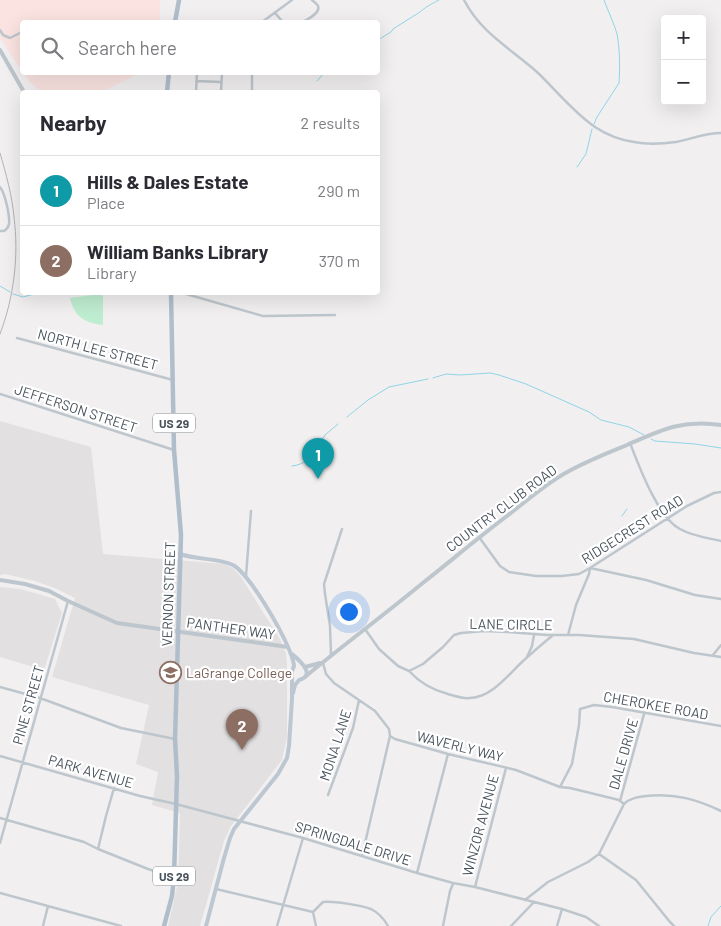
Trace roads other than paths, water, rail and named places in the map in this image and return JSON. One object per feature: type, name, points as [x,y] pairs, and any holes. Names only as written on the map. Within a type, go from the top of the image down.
[{"type":"main road","points":[[175,20],[179,0]]},
{"type":"main road","points":[[167,90],[168,75]]},
{"type":"main road","name":"VERNON STREET","points":[[164,926],[172,896],[174,877],[177,776],[175,739],[181,528],[174,450],[171,295]]},
{"type":"main road","points":[[180,554],[228,563],[238,568],[246,576],[275,621],[292,654],[306,670],[306,676],[295,685],[292,699]]},
{"type":"main road","points":[[206,926],[234,829],[278,774],[286,761],[289,750],[292,671],[294,666],[292,654]]},
{"type":"main road","points":[[294,666],[298,664],[303,666]]},
{"type":"main road","points":[[292,675],[299,680]]},
{"type":"street","points":[[265,20],[292,0]]},
{"type":"street","points":[[306,20],[318,12],[318,6],[312,0]]},
{"type":"street","points":[[464,0],[473,16],[486,31],[537,72],[585,119],[601,130],[625,140],[647,144],[669,143],[706,134],[721,133]]},
{"type":"street","points":[[275,13],[281,20]]},
{"type":"street","points":[[0,30],[8,38],[20,33]]},
{"type":"street","points":[[0,50],[23,90]]},
{"type":"street","points":[[196,90],[197,75]]},
{"type":"street","points":[[221,90],[222,75]]},
{"type":"street","points":[[252,75],[252,90]]},
{"type":"street","points":[[197,81],[222,82]]},
{"type":"street","points":[[0,187],[4,193],[9,222],[7,228],[4,231],[0,231]]},
{"type":"street","points":[[190,295],[264,316],[335,315]]},
{"type":"street","name":"NORTH LEE STREET","points":[[17,338],[174,380]]},
{"type":"street","name":"JEFFERSON STREET","points":[[0,394],[174,450]]},
{"type":"street","name":"COUNTRY CLUB ROAD","points":[[306,676],[321,662],[479,537],[562,474],[662,430],[682,424],[721,425]]},
{"type":"street","points":[[630,443],[654,498],[678,529],[721,541]]},
{"type":"street","name":"RIDGECREST ROAD","points":[[479,537],[500,566],[509,572],[536,576],[579,574],[687,506],[714,493],[721,492]]},
{"type":"street","points":[[246,576],[251,511]]},
{"type":"street","points":[[331,655],[330,626],[324,584],[342,529]]},
{"type":"street","points":[[721,599],[695,595],[646,580],[590,568],[576,605],[568,635],[634,639],[694,653],[721,657]]},
{"type":"street","name":"PANTHER WAY","points":[[0,580],[33,586],[56,594],[117,623],[288,647]]},
{"type":"street","name":"PINE STREET","points":[[0,843],[68,601]]},
{"type":"street","points":[[365,629],[380,649],[398,666],[409,670],[422,684],[437,692],[456,697],[470,698],[482,695],[503,681],[552,635]]},
{"type":"street","name":"LANE CIRCLE","points":[[409,670],[423,664],[454,635],[461,633],[485,631],[534,635],[568,635]]},
{"type":"street","points":[[526,658],[532,646],[534,635]]},
{"type":"street","points":[[714,655],[721,645]]},
{"type":"street","points":[[321,662],[328,677],[334,683],[375,711],[389,729],[390,736],[362,856]]},
{"type":"street","name":"COUNTRY CLUB ROAD","points":[[303,666],[321,662]]},
{"type":"street","points":[[0,687],[40,698],[121,728],[175,739]]},
{"type":"street","name":"MONA LANE","points":[[328,795],[353,728],[359,700]]},
{"type":"street","name":"CHEROKEE ROAD","points":[[560,786],[572,764],[580,709],[594,705],[721,726]]},
{"type":"street","name":"DALE DRIVE","points":[[620,801],[644,713]]},
{"type":"street","name":"WAVERLY WAY","points":[[390,736],[395,740],[524,773],[560,786],[620,801],[624,804]]},
{"type":"street","points":[[417,873],[448,754]]},
{"type":"street","name":"PARK AVENUE","points":[[0,756],[140,796],[176,804]]},
{"type":"street","name":"WINZOR AVENUE","points":[[475,888],[506,768]]},
{"type":"street","points":[[98,849],[114,788]]},
{"type":"street","points":[[525,900],[548,882],[577,868],[599,854],[627,801],[636,797],[652,795],[682,796],[708,805],[721,812]]},
{"type":"street","name":"SPRINGDALE DRIVE","points":[[176,804],[304,838],[453,884],[562,909],[586,917],[599,926]]},
{"type":"street","points":[[0,818],[84,842],[148,869],[174,877]]},
{"type":"street","points":[[277,926],[304,838]]},
{"type":"street","points":[[599,854],[636,880],[674,926]]},
{"type":"street","points":[[443,926],[453,884]]},
{"type":"street","points":[[216,889],[314,912]]},
{"type":"street","points":[[0,893],[122,926]]},
{"type":"street","points":[[314,912],[323,902],[332,901],[370,909],[380,915],[388,926]]},
{"type":"street","points":[[511,926],[534,902]]},
{"type":"street","points":[[42,926],[48,906]]},
{"type":"street","points":[[557,926],[562,909]]},
{"type":"street","points":[[314,912],[316,926]]},
{"type":"street","points":[[95,926],[97,920]]},
{"type":"waterway","points":[[380,39],[439,0]]},
{"type":"waterway","points":[[594,124],[619,83],[620,59],[617,34],[604,0]]},
{"type":"waterway","points":[[317,81],[322,75]]},
{"type":"waterway","points":[[577,167],[586,154],[592,129]]},
{"type":"waterway","points":[[0,286],[10,292]]},
{"type":"waterway","points":[[13,294],[23,297],[30,295]]},
{"type":"waterway","points":[[433,378],[446,374],[490,373],[499,375],[526,384],[589,412],[601,420],[629,427],[644,435]]},
{"type":"waterway","points":[[347,417],[368,400],[389,387],[428,379]]},
{"type":"waterway","points":[[320,443],[325,435],[338,424]]},
{"type":"waterway","points":[[651,439],[721,448]]},
{"type":"waterway","points":[[292,466],[306,460],[317,448]]},
{"type":"waterway","points":[[622,516],[627,509]]},
{"type":"waterway","points":[[708,926],[711,917],[721,906]]},
{"type":"railway","points":[[0,153],[12,201],[16,247],[12,291],[0,334]]},
{"type":"place","name":"Hills & Dales Estate","points":[[318,479]]},
{"type":"place","name":"LaGrange College","points":[[170,672]]},
{"type":"place","name":"William Banks Library","points":[[242,750]]}]
